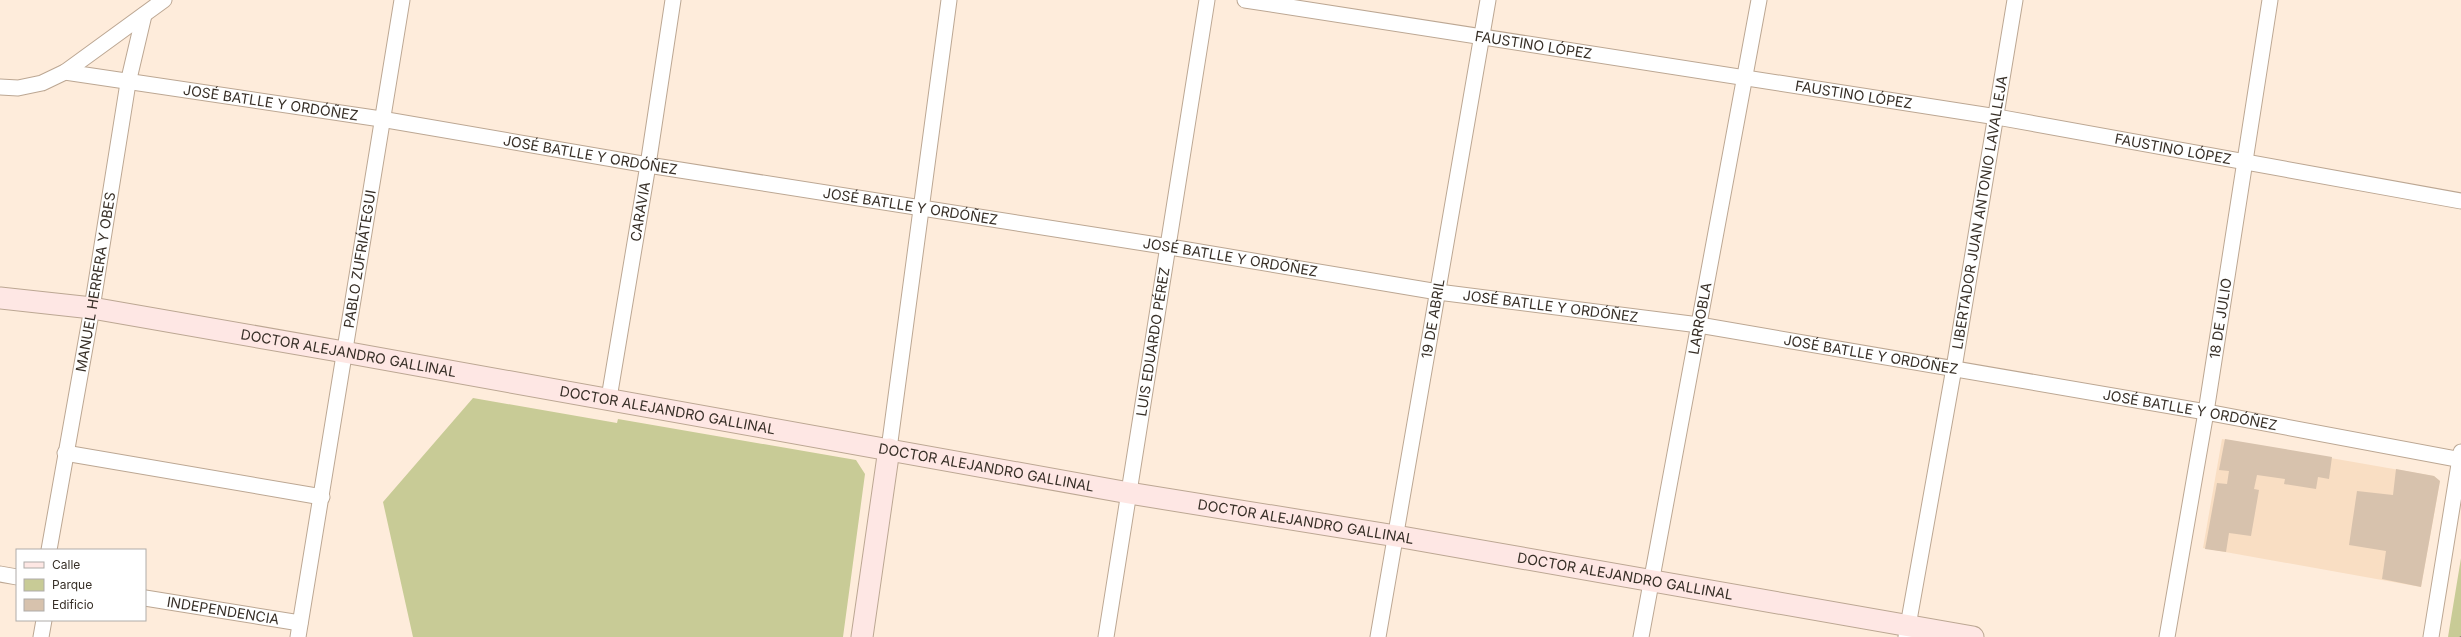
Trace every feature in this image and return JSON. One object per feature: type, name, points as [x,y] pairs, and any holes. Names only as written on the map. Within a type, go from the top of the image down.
[{"type":"street","points":[[0,88],[29,87],[42,84],[65,72],[164,0]]},
{"type":"street","name":"PABLO ZUFRIÁTEGUI","points":[[299,630],[322,497],[381,119],[402,0]]},
{"type":"street","name":"CARAVIA","points":[[609,398],[648,165],[672,0]]},
{"type":"street","points":[[862,637],[889,449],[949,0]]},
{"type":"street","name":"LUIS EDUARDO PÉREZ","points":[[1106,637],[1170,247],[1207,0]]},
{"type":"street","name":"FAUSTINO LÓPEZ","points":[[1245,0],[1997,117],[2244,163],[2461,201]]},
{"type":"street","name":"19 DE ABRIL","points":[[1378,637],[1488,0]]},
{"type":"street","name":"LARROBLA","points":[[1641,637],[1759,0]]},
{"type":"street","name":"LIBERTADOR JUAN ANTONIO LAVALLEJA","points":[[1907,631],[1997,117],[2015,0]]},
{"type":"street","name":"18 DE JULIO","points":[[2167,637],[2206,412],[2270,0]]},
{"type":"street","name":"MANUEL HERRERA Y OBES","points":[[49,549],[65,453],[92,308],[128,83],[144,15]]},
{"type":"street","name":"JOSÉ BATLLE Y ORDÓÑEZ","points":[[65,72],[128,83],[381,119],[648,165],[1170,247],[1438,292],[1699,325],[2461,457]]},
{"type":"street","name":"DOCTOR ALEJANDRO GALLINAL","points":[[0,298],[92,308],[609,398],[1129,493],[1396,536],[1652,581],[1907,631],[1973,637]]},
{"type":"street","points":[[65,453],[322,497]]},
{"type":"street","points":[[2431,637],[2461,457]]},
{"type":"street","points":[[0,574],[16,577]]},
{"type":"street","name":"INDEPENDENCIA","points":[[146,598],[299,630]]},
{"type":"street","points":[[41,637],[44,621]]},
{"type":"shaded area","points":[[2222,439],[2434,476],[2440,481],[2421,587],[2203,548]]},
{"type":"green space","points":[[473,398],[617,423],[618,419],[856,460],[865,474],[843,637],[413,637],[383,502]]},
{"type":"green space","points":[[2461,558],[2461,637],[2448,637]]},
{"type":"building","points":[[2225,439],[2332,457],[2329,479],[2318,477],[2316,489],[2284,484],[2285,479],[2257,475],[2254,489],[2259,490],[2251,536],[2229,533],[2226,552],[2205,549],[2217,483],[2227,484],[2229,471],[2219,470]]},
{"type":"building","points":[[2396,469],[2434,476],[2440,481],[2421,587],[2382,579],[2386,551],[2349,545],[2357,491],[2393,495]]}]
